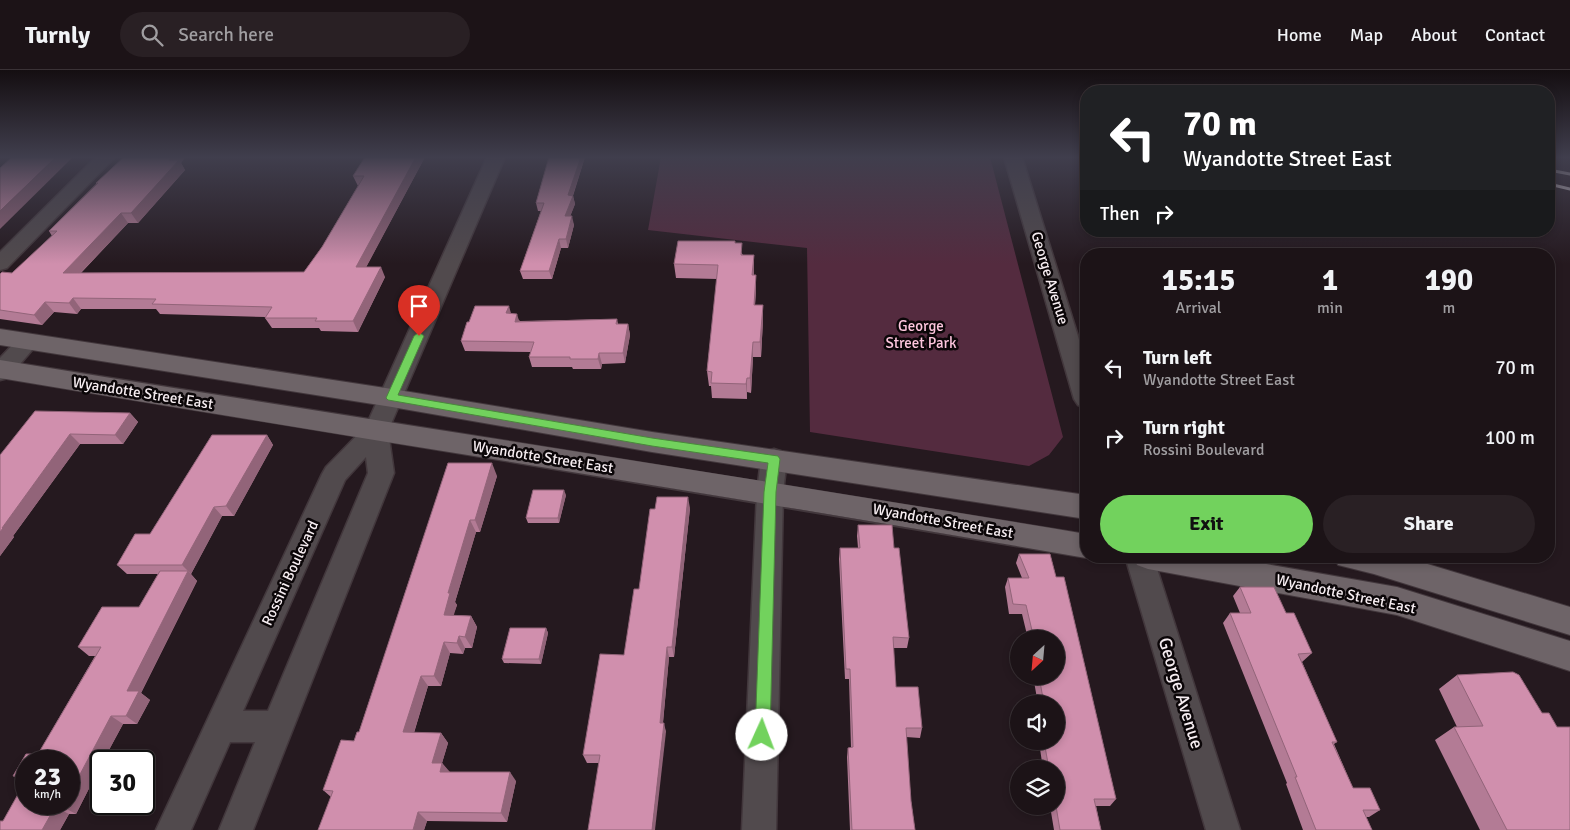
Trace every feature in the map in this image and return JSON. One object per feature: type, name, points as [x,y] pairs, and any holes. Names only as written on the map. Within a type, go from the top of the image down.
[{"type":"main road","points":[[0,337],[392,398],[652,442],[1080,506]]},
{"type":"main road","name":"Wyandotte Street East","points":[[1,370],[770,492],[1080,545]]},
{"type":"main road","name":"Wyandotte Street East","points":[[1187,563],[1397,601],[1570,656]]},
{"type":"main road","points":[[1381,563],[1570,621]]},
{"type":"street","points":[[0,264],[71,192]]},
{"type":"street","name":"Rossini Boulevard","points":[[173,830],[335,474],[376,431],[392,398],[481,192]]},
{"type":"street","name":"George Avenue","points":[[1024,192],[1080,379]]},
{"type":"street","points":[[1,370],[28,342]]},
{"type":"street","points":[[236,830],[381,473],[376,431]]},
{"type":"street","points":[[759,830],[770,492],[774,459]]},
{"type":"street","name":"George Avenue","points":[[1141,563],[1223,830]]},
{"type":"street","points":[[220,726],[277,727]]},
{"type":"green space","name":"George Street Park","points":[[655,192],[999,192],[1063,437],[1049,455],[1029,466],[810,432],[807,248],[648,230]]},
{"type":"building","points":[[0,192],[19,192],[0,211]]},
{"type":"building","points":[[88,192],[150,192],[131,213],[121,213],[63,273],[304,272],[322,247],[354,192],[397,192],[356,267],[381,267],[353,321],[315,321],[317,318],[265,318],[272,307],[152,304],[156,299],[73,298],[69,303],[45,302],[34,315],[0,310],[0,274],[2,272],[12,273],[57,231],[49,231]]},
{"type":"building","points":[[539,192],[569,192],[568,195],[573,196],[565,216],[572,216],[566,239],[559,239],[549,271],[520,271],[544,203],[536,203]]},
{"type":"building","points":[[678,241],[735,241],[735,243],[742,243],[741,255],[754,255],[752,275],[756,275],[754,305],[763,305],[760,342],[753,342],[750,378],[747,378],[746,384],[711,383],[712,372],[707,371],[718,265],[674,264]]},
{"type":"building","points":[[475,306],[509,306],[506,313],[517,314],[515,322],[617,319],[616,324],[628,324],[623,353],[599,353],[598,359],[529,357],[534,342],[461,341]]},
{"type":"building","points":[[35,411],[130,413],[115,435],[70,434],[0,532],[0,455]]},
{"type":"building","points":[[212,435],[267,435],[226,506],[214,507],[182,565],[117,565],[135,534],[150,534]]},
{"type":"building","points":[[448,463],[492,463],[475,520],[470,520],[448,593],[450,593],[444,615],[471,616],[465,637],[459,636],[457,643],[444,642],[434,676],[421,676],[403,732],[441,733],[432,763],[442,763],[440,772],[510,772],[501,813],[418,812],[413,830],[318,830],[333,791],[323,790],[341,740],[354,741],[357,732],[359,732]]},
{"type":"building","points":[[533,490],[564,490],[558,518],[526,518]]},
{"type":"building","points":[[657,497],[688,497],[672,647],[667,647],[660,723],[664,723],[652,830],[588,830],[600,755],[583,755],[600,654],[624,655],[634,589],[639,589],[650,509],[655,509]]},
{"type":"building","points":[[858,525],[892,525],[894,548],[899,548],[909,638],[893,637],[896,687],[918,687],[922,728],[906,728],[915,830],[852,830],[848,748],[853,747],[850,669],[846,669],[840,548],[860,548]]},
{"type":"building","points":[[1019,554],[1050,554],[1056,577],[1064,577],[1116,799],[1094,799],[1101,830],[1060,830],[1058,815],[1065,815],[1065,760],[1047,760],[1046,750],[1065,750],[1065,695],[1042,695],[1041,685],[1065,685],[1065,630],[1032,630],[1026,605],[1013,604],[1008,578],[1029,578]]},
{"type":"building","points":[[160,571],[188,571],[127,691],[139,691],[126,716],[111,716],[93,750],[90,750],[90,756],[80,774],[80,750],[40,750],[101,647],[78,647],[102,607],[139,607]]},
{"type":"building","points":[[1240,587],[1274,587],[1286,613],[1294,613],[1312,653],[1298,654],[1337,742],[1332,742],[1353,788],[1370,788],[1380,810],[1363,810],[1372,830],[1316,830],[1295,777],[1297,777],[1230,613],[1251,613]]},
{"type":"building","points":[[510,628],[546,628],[539,659],[502,659]]},
{"type":"building","points":[[1513,672],[1519,675],[1542,713],[1549,713],[1557,727],[1570,727],[1570,830],[1507,830],[1454,727],[1483,726],[1457,675]]},
{"type":"building","points":[[15,800],[15,815],[50,815],[42,830],[0,830],[0,821],[3,821]]},
{"type":"route","points":[[419,336],[392,398],[652,442],[774,459],[770,492],[762,735]]}]
